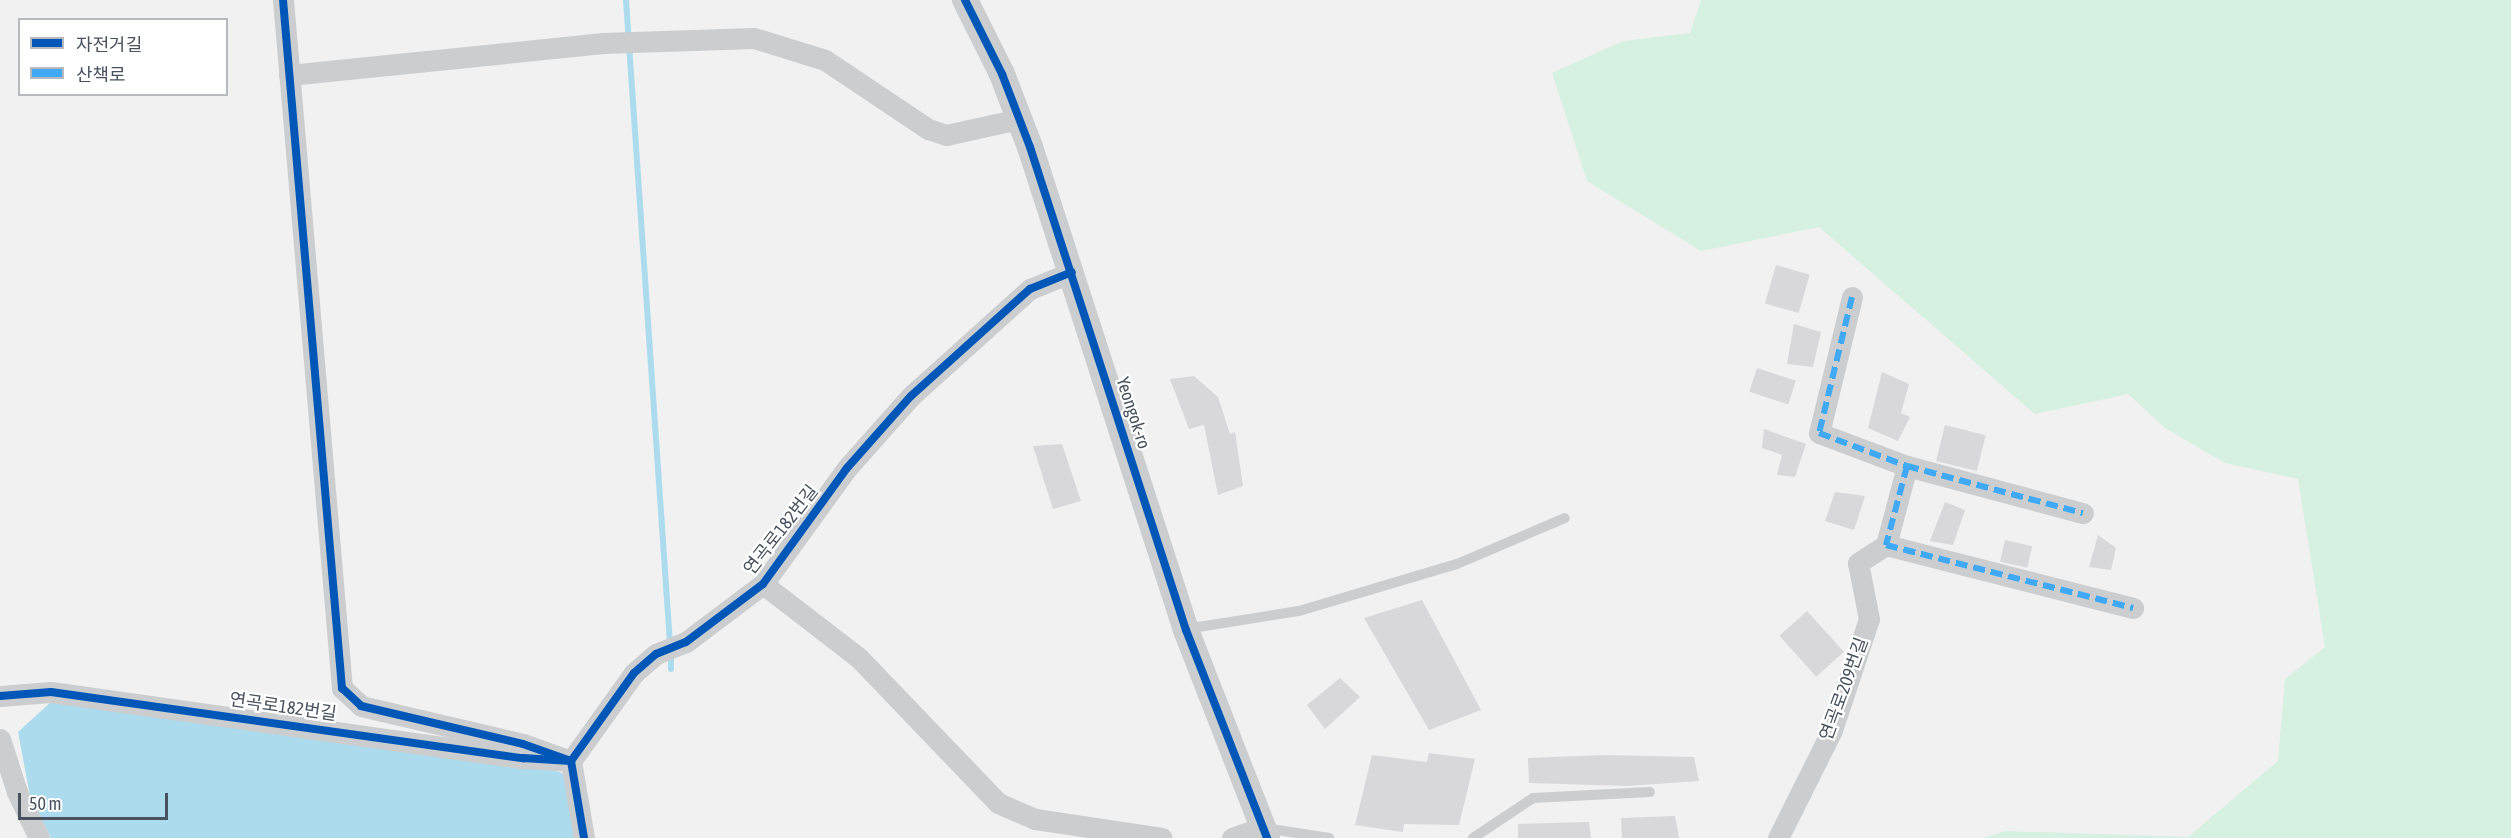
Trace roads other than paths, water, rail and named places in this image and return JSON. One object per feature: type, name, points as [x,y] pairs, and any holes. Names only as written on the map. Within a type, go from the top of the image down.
[{"type":"street","points":[[283,0],[342,688],[361,706],[523,744],[571,761],[584,838]]},
{"type":"street","name":"Yeongok-ro","points":[[972,2],[1019,119],[1072,272],[1186,630],[1265,833]]},
{"type":"street","points":[[289,75],[603,43],[754,38],[825,60],[928,129],[946,135],[1019,119]]},
{"type":"street","name":"연곡로182번길","points":[[0,696],[51,692],[523,758],[571,761],[634,673],[656,654],[686,642],[763,584],[847,468],[911,396],[1030,289],[1072,272]]},
{"type":"street","points":[[1852,297],[1819,433],[1907,466],[2083,513]]},
{"type":"street","points":[[1907,466],[1886,545],[2133,608]]},
{"type":"street","name":"연곡로209번길","points":[[1778,838],[1832,730],[1869,619],[1858,563],[1886,545]]},
{"type":"street","points":[[763,584],[860,658],[998,803],[1035,819],[1162,838]]},
{"type":"street","points":[[0,739],[16,792],[39,838]]},
{"type":"street","points":[[1232,838],[1265,833]]},
{"type":"lane","points":[[1186,630],[1299,610],[1457,564],[1565,518]]},
{"type":"lane","points":[[1473,838],[1533,798],[1650,792]]},
{"type":"lane","points":[[1265,833],[1329,838]]},
{"type":"water","points":[[52,701],[556,771],[574,777],[579,838],[51,838],[30,796],[18,732]]},
{"type":"waterway","points":[[626,0],[670,643]]},
{"type":"waterway","points":[[671,653],[671,669]]}]
